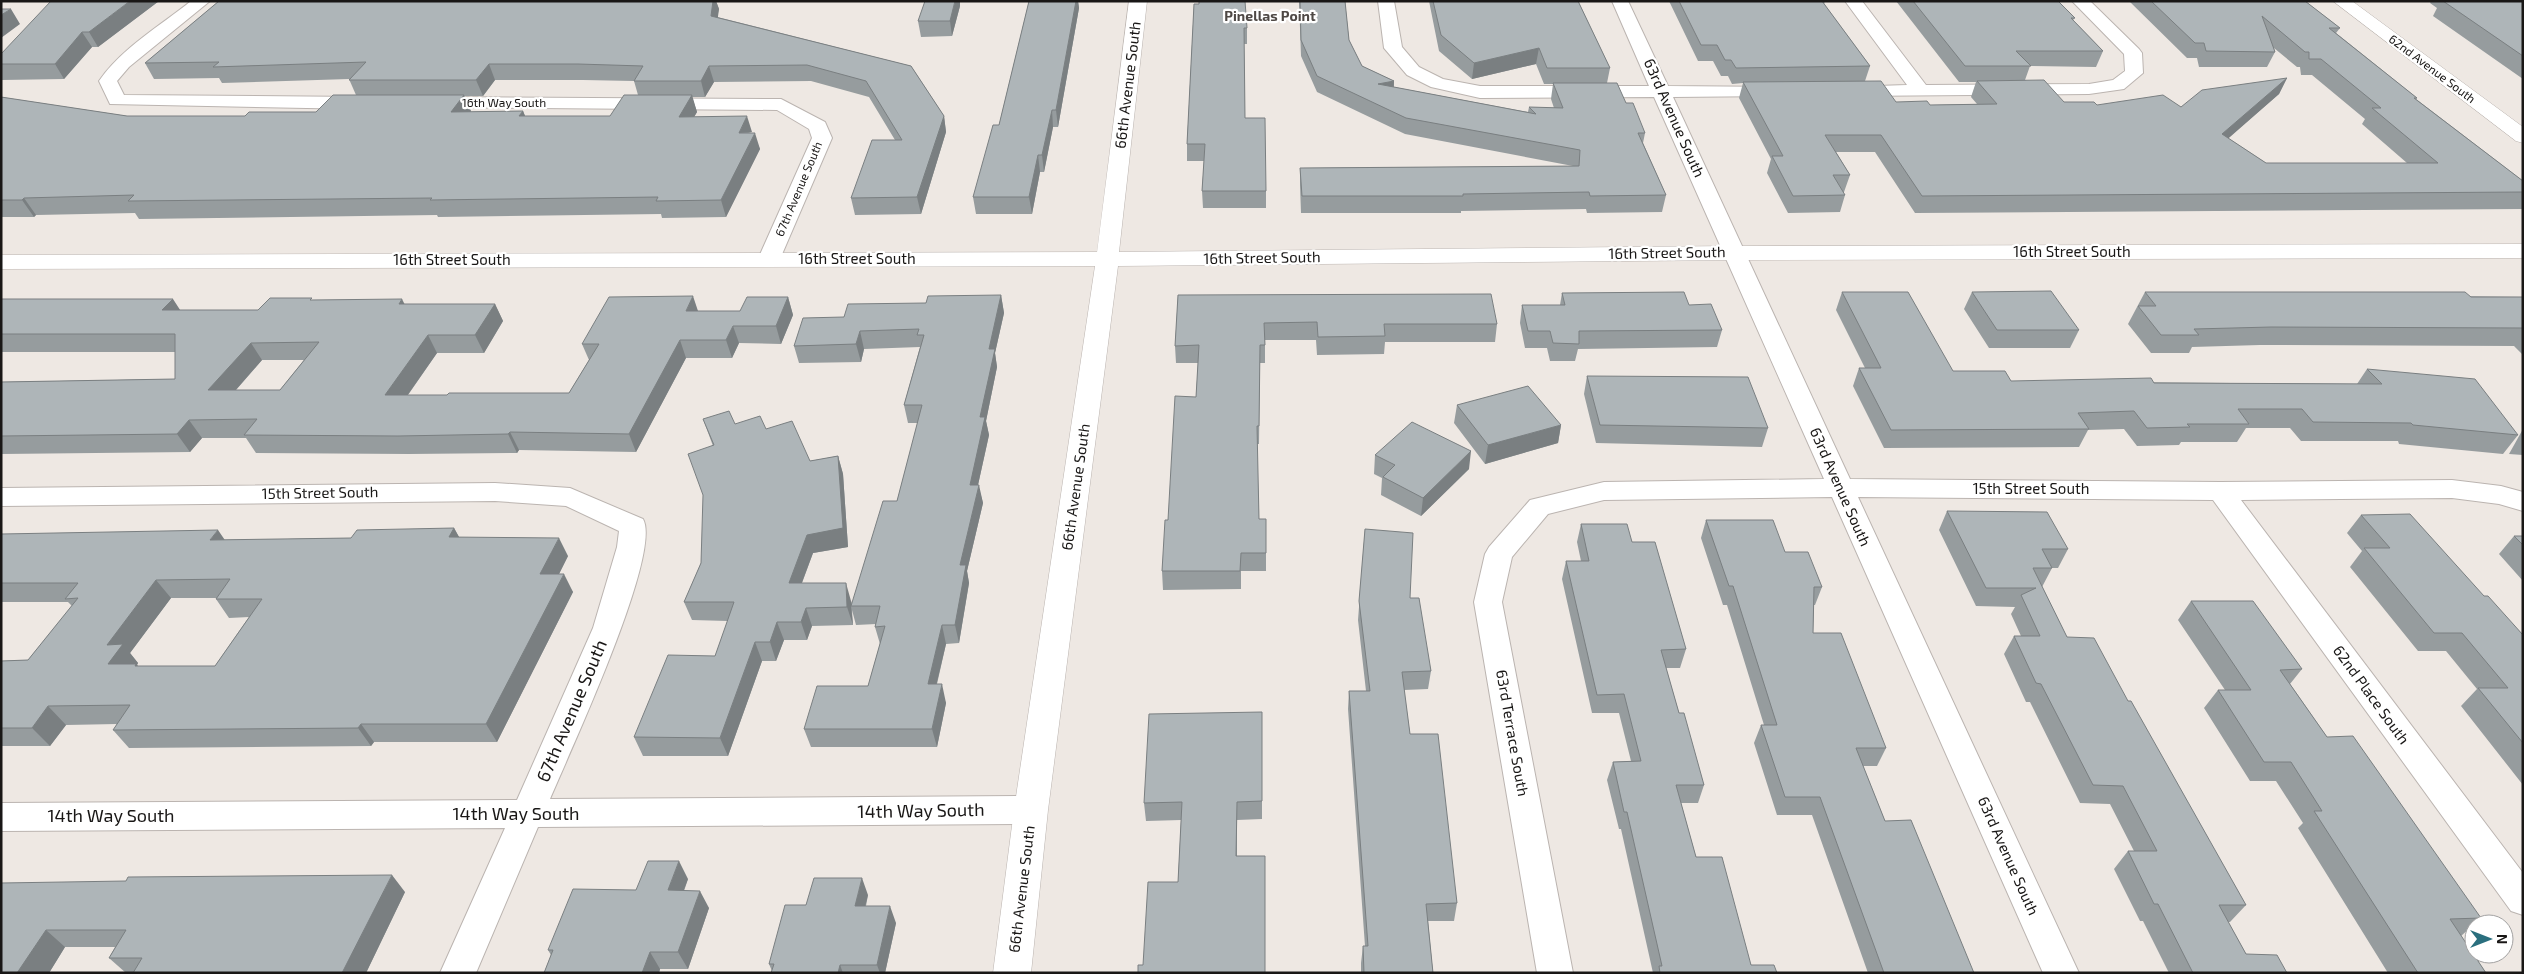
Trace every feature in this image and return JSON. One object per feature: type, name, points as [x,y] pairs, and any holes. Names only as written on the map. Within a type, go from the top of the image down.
[{"type":"street","points":[[202,1],[123,63],[108,81],[117,100],[377,103]]},
{"type":"street","name":"66th Avenue South","points":[[1012,973],[1031,810],[1107,259],[1138,1]]},
{"type":"street","points":[[1386,1],[1393,48],[1413,71],[1437,83],[1480,92],[1791,91]]},
{"type":"street","name":"63rd Avenue South","points":[[1620,1],[2061,973]]},
{"type":"street","points":[[1853,1],[1920,90]]},
{"type":"street","points":[[1830,91],[2089,89],[2118,85],[2134,73],[2133,53],[2080,1]]},
{"type":"street","name":"62nd Avenue South","points":[[2341,1],[2523,137]]},
{"type":"street","name":"16th Way South","points":[[416,103],[733,104],[787,107]]},
{"type":"street","name":"67th Avenue South","points":[[769,259],[822,138],[818,126],[787,107]]},
{"type":"street","name":"16th Street South","points":[[1,262],[1107,259],[1734,253],[2523,251]]},
{"type":"street","name":"15th Street South","points":[[1539,507],[1604,491],[1840,488],[2220,491],[2452,489],[2501,495],[2523,502]]},
{"type":"street","name":"62nd Place South","points":[[2220,491],[2523,900]]},
{"type":"street","name":"15th Street South","points":[[1,497],[495,492],[570,496],[633,526]]},
{"type":"street","name":"63rd Terrace South","points":[[1539,507],[1500,554],[1488,602],[1555,973]]},
{"type":"street","name":"67th Avenue South","points":[[458,973],[608,628],[631,547],[633,526]]},
{"type":"street","name":"14th Way South","points":[[1,816],[1031,810]]},
{"type":"building","points":[[51,1],[130,1],[89,32],[82,32],[55,64],[1,64],[1,54]]},
{"type":"building","points":[[219,1],[713,1],[711,16],[911,66],[944,116],[917,197],[851,198],[872,140],[902,140],[866,81],[807,65],[709,66],[701,81],[634,81],[643,66],[489,64],[476,80],[349,80],[366,62],[213,67],[219,62],[145,63]]},
{"type":"building","points":[[925,1],[955,1],[950,21],[918,21]]},
{"type":"building","points":[[1029,1],[1076,1],[1056,110],[1052,110],[1042,155],[1038,155],[1029,197],[973,197],[993,125],[999,125]]},
{"type":"building","points":[[1199,1],[1245,1],[1247,28],[1244,28],[1245,118],[1265,118],[1266,191],[1202,191],[1205,144],[1187,144],[1194,4],[1199,4]]},
{"type":"building","points":[[1300,1],[1345,1],[1349,40],[1362,66],[1394,81],[1378,84],[1536,114],[1529,107],[1563,108],[1553,83],[1617,83],[1626,103],[1633,103],[1645,133],[1638,133],[1666,195],[1590,196],[1589,192],[1463,194],[1463,196],[1302,196],[1300,168],[1579,166],[1580,150],[1406,118],[1317,76],[1301,40]]},
{"type":"building","points":[[1433,1],[1578,1],[1610,68],[1547,68],[1539,48],[1474,63],[1441,35]]},
{"type":"building","points":[[1679,1],[1822,1],[1870,66],[1736,68],[1731,60],[1725,60],[1717,45],[1701,45]]},
{"type":"building","points":[[1913,1],[2058,1],[2075,18],[2071,18],[2103,51],[2016,51],[2031,66],[1965,66]]},
{"type":"building","points":[[2151,1],[2305,1],[2340,28],[2329,28],[2417,98],[2414,98],[2523,181],[2523,192],[1922,196],[1881,135],[1825,135],[1850,175],[1833,175],[1845,195],[1793,196],[1772,156],[1783,156],[1743,82],[1881,81],[1896,102],[1927,101],[1930,105],[1997,104],[1977,81],[2044,80],[2064,102],[2094,102],[2097,105],[2163,95],[2181,107],[2202,90],[2287,78],[2222,134],[2266,163],[2438,163],[2372,108],[2381,108],[2321,59],[2309,59],[2309,52],[2305,52],[2262,16],[2275,52],[2206,51],[2204,43],[2195,43]]},
{"type":"building","points":[[2443,1],[2523,1],[2523,56]]},
{"type":"building","points":[[1,9],[11,9],[1,15]]},
{"type":"building","points":[[333,95],[464,95],[451,112],[523,111],[519,116],[610,116],[624,95],[692,95],[679,117],[747,116],[739,133],[755,133],[721,200],[656,201],[658,197],[128,201],[134,195],[1,200],[1,97],[127,116],[245,116],[249,112],[316,112]]},
{"type":"building","points":[[2051,291],[2079,330],[1997,330],[1972,292]]},
{"type":"building","points":[[1684,292],[1689,305],[1711,304],[1722,330],[1579,331],[1579,344],[1553,343],[1550,331],[1528,331],[1522,305],[1565,305],[1562,293]]},
{"type":"building","points":[[1842,292],[1908,292],[1953,371],[2005,371],[2011,381],[2151,378],[2154,383],[2382,384],[2367,369],[2475,379],[2518,435],[2413,425],[2411,423],[2313,422],[2302,409],[2238,409],[2249,424],[2187,424],[2190,427],[2147,428],[2134,411],[2078,413],[2089,429],[1891,430],[1859,368],[1881,368]]},
{"type":"building","points":[[2145,292],[2465,292],[2471,297],[2523,297],[2523,328],[2271,327],[2194,329],[2199,335],[2161,335],[2138,306],[2156,306]]},
{"type":"building","points":[[1491,294],[1497,324],[1384,324],[1385,336],[1318,337],[1317,322],[1264,323],[1265,345],[1260,345],[1259,426],[1257,426],[1259,519],[1266,519],[1266,553],[1241,553],[1240,571],[1162,571],[1165,520],[1168,520],[1175,396],[1196,397],[1199,345],[1175,346],[1178,295]]},
{"type":"building","points":[[1001,295],[989,349],[995,349],[980,417],[985,417],[970,485],[979,485],[960,565],[966,565],[955,625],[942,625],[928,684],[942,684],[932,729],[804,729],[817,686],[868,686],[885,626],[875,627],[880,606],[851,606],[883,501],[897,501],[922,405],[904,405],[924,335],[917,335],[919,329],[860,331],[856,344],[794,346],[803,318],[844,317],[848,304],[926,303],[928,296]]},
{"type":"building","points":[[693,296],[686,311],[740,311],[747,297],[788,297],[776,326],[733,326],[726,340],[680,340],[629,434],[510,432],[508,434],[398,436],[244,435],[257,419],[189,420],[177,434],[1,436],[1,382],[175,379],[175,334],[1,334],[1,299],[173,299],[162,310],[258,310],[270,298],[312,298],[310,300],[402,299],[399,304],[495,304],[475,335],[428,335],[385,395],[447,395],[449,393],[569,393],[599,344],[582,344],[609,297]],"holes":[[[319,342],[280,390],[208,390],[251,343]]]},
{"type":"building","points":[[1587,376],[1748,377],[1768,428],[1600,425]]},
{"type":"building","points":[[1528,386],[1561,425],[1488,445],[1457,405]]},
{"type":"building","points":[[729,411],[735,424],[760,416],[766,429],[792,421],[810,461],[838,456],[843,528],[807,535],[789,583],[846,583],[847,607],[806,608],[801,622],[777,622],[770,642],[755,642],[720,738],[634,737],[668,655],[715,656],[734,602],[684,602],[701,563],[703,495],[688,454],[714,445],[703,419]]},
{"type":"building","points":[[1412,422],[1471,451],[1423,498],[1383,477],[1395,465],[1375,455]]},
{"type":"building","points":[[1947,511],[2047,512],[2068,549],[2042,549],[2052,568],[2033,568],[2067,637],[2094,638],[2128,701],[2131,701],[2246,905],[2219,905],[2246,954],[2277,955],[2287,973],[2193,973],[2158,904],[2154,904],[2128,851],[2157,851],[2123,786],[2093,785],[2041,684],[2036,683],[2014,636],[2040,636],[2021,595],[2036,588],[1986,588]]},
{"type":"building","points":[[2410,514],[2484,596],[2488,596],[2523,635],[2523,743],[2478,688],[2508,688],[2462,633],[2434,633],[2364,548],[2390,548],[2361,515]]},
{"type":"building","points":[[1706,520],[1773,520],[1785,552],[1808,552],[1822,587],[1814,587],[1813,633],[1841,633],[1886,748],[1856,748],[1885,821],[1911,820],[1974,973],[1884,973],[1820,797],[1785,797],[1761,725],[1777,725],[1733,586],[1729,586]]},
{"type":"building","points":[[1581,524],[1627,524],[1632,542],[1655,542],[1686,649],[1661,650],[1679,713],[1684,713],[1704,785],[1676,785],[1696,857],[1722,857],[1751,965],[1774,965],[1777,973],[1660,973],[1659,966],[1662,966],[1627,812],[1624,812],[1613,762],[1641,761],[1624,694],[1597,695],[1566,561],[1589,561]]},
{"type":"building","points":[[454,528],[449,537],[559,538],[540,574],[564,574],[486,724],[361,724],[358,728],[113,730],[130,705],[48,706],[32,728],[1,728],[1,661],[28,660],[78,598],[65,599],[78,583],[1,583],[1,534],[218,530],[210,540],[351,538],[357,530]],"holes":[[[230,579],[216,599],[262,599],[215,666],[108,664],[123,644],[107,645],[156,580]]]},
{"type":"building","points":[[1365,529],[1413,533],[1410,598],[1419,598],[1431,671],[1402,672],[1410,734],[1438,734],[1457,903],[1426,904],[1433,973],[1364,973],[1363,946],[1368,946],[1349,691],[1370,691],[1359,601]]},
{"type":"building","points":[[2514,536],[2523,536],[2523,545]]},
{"type":"building","points":[[2191,601],[2253,601],[2302,669],[2280,670],[2327,737],[2353,736],[2478,914],[2464,914],[2464,919],[2450,919],[2464,940],[2464,964],[2480,964],[2486,973],[2418,973],[2314,811],[2322,811],[2291,762],[2264,762],[2218,690],[2251,690]]},
{"type":"building","points":[[1262,712],[1262,801],[1237,802],[1236,856],[1265,856],[1265,973],[1138,973],[1138,965],[1143,965],[1148,882],[1178,882],[1182,802],[1144,803],[1149,714]]},
{"type":"building","points":[[648,861],[679,861],[668,890],[700,891],[678,952],[650,952],[642,973],[544,973],[553,950],[548,950],[573,889],[636,890]]},
{"type":"building","points":[[392,875],[342,973],[133,973],[142,958],[109,958],[126,930],[46,930],[17,973],[1,973],[1,883],[126,881],[128,877]]},
{"type":"building","points":[[814,878],[862,878],[855,906],[890,906],[877,965],[840,965],[838,973],[771,973],[774,964],[769,964],[785,905],[806,905]]},
{"type":"district","name":"Pinellas Point","points":[[1270,16]]}]
